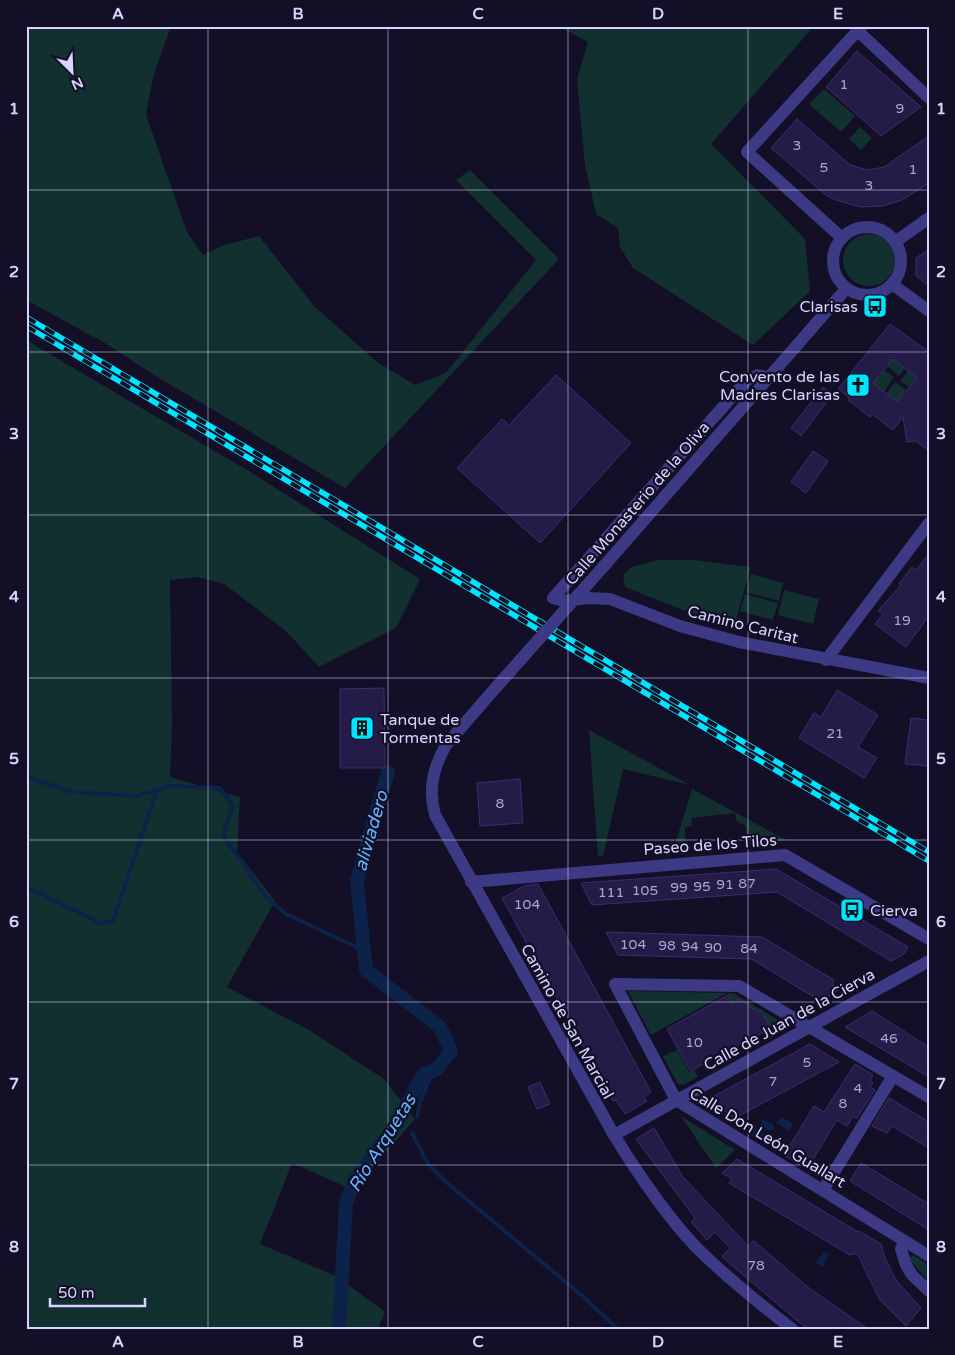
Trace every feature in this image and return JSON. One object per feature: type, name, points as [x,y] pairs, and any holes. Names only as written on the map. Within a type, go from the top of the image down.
[{"type":"street","points":[[842,238],[747,152],[860,29],[929,98]]},
{"type":"street","points":[[895,242],[929,218]]},
{"type":"street","points":[[863,227],[875,228],[886,233],[895,242],[900,252],[899,275],[882,292],[870,296],[857,294],[846,289],[837,278],[833,264],[834,251],[842,238],[851,231],[863,227]]},
{"type":"street","points":[[892,284],[929,311]]},
{"type":"street","name":"Calle Monasterio de la Oliva","points":[[491,693],[846,289]]},
{"type":"street","name":"Camino Caritat","points":[[769,378],[758,375],[747,380],[553,598],[563,601],[588,598],[610,599],[708,634],[826,660],[929,678]]},
{"type":"street","points":[[826,660],[929,523]]},
{"type":"street","name":"Camino de San Marcial","points":[[491,693],[446,745],[432,776],[431,800],[436,814],[471,882],[614,1135],[641,1178],[695,1246],[754,1299],[792,1329]]},
{"type":"street","name":"Paseo de los Tilos","points":[[471,882],[785,855],[929,939]]},
{"type":"street","name":"Calle de Juan de la Cierva","points":[[614,1135],[929,961]]},
{"type":"street","name":"Calle Don León Guallart","points":[[809,1026],[739,986],[615,984],[676,1100],[929,1256]]},
{"type":"street","points":[[809,1026],[929,1097]]},
{"type":"street","points":[[823,1190],[893,1076]]},
{"type":"street","points":[[905,1241],[901,1249],[906,1265],[929,1290]]},
{"type":"green space","points":[[26,26],[171,26],[153,77],[146,115],[187,232],[203,255],[221,246],[259,236],[314,306],[377,362],[415,385],[446,373],[536,260],[456,180],[470,170],[559,259],[345,488],[154,375],[105,343],[26,300]]},
{"type":"green space","points":[[558,26],[814,26],[711,144],[805,239],[810,291],[753,345],[633,268],[620,247],[618,228],[596,214],[585,165],[577,79],[588,42]]},
{"type":"green space","points":[[824,89],[855,116],[841,132],[809,104]]},
{"type":"green space","points":[[860,127],[872,138],[861,150],[849,139]]},
{"type":"green space","points":[[869,234],[879,236],[887,242],[893,250],[895,260],[893,270],[887,278],[879,284],[869,286],[859,284],[851,278],[845,270],[843,260],[845,250],[851,242],[859,236]]},
{"type":"green space","points":[[26,340],[247,470],[420,579],[396,628],[319,667],[286,631],[224,584],[197,577],[170,580],[172,723],[170,777],[240,797],[237,852],[275,901],[227,987],[309,1030],[384,1079],[415,1119],[353,1190],[292,1163],[260,1244],[336,1276],[385,1312],[378,1329],[26,1329]]},
{"type":"green space","points":[[893,359],[905,368],[899,376],[887,366]]},
{"type":"green space","points":[[884,370],[894,377],[884,392],[873,383]]},
{"type":"green space","points":[[908,371],[917,378],[909,387],[900,381]]},
{"type":"green space","points":[[895,382],[906,390],[897,402],[886,394]]},
{"type":"green space","points":[[658,560],[693,560],[751,567],[734,627],[675,607],[625,587],[623,575],[632,567]]},
{"type":"green space","points":[[751,574],[783,583],[779,601],[746,592]]},
{"type":"green space","points":[[784,590],[819,599],[813,624],[778,615]]},
{"type":"green space","points":[[745,594],[778,603],[773,620],[740,611]]},
{"type":"green space","points":[[589,730],[690,785],[623,769],[603,856],[598,857]]},
{"type":"green space","points":[[692,789],[786,840],[747,845],[746,826],[736,821],[735,813],[691,818],[692,825],[685,828],[686,850],[673,851]]},
{"type":"green space","points":[[628,991],[733,993],[790,1027],[769,1039],[766,1032],[771,1029],[761,1010],[758,1011],[738,999],[732,1002],[727,993],[651,1035]]},
{"type":"green space","points":[[677,1050],[689,1072],[695,1070],[698,1077],[683,1085],[678,1084],[663,1056]]},
{"type":"green space","points":[[681,1116],[735,1150],[716,1168]]},
{"type":"green space","points":[[913,1255],[929,1265],[929,1282],[909,1259]]},
{"type":"water","points":[[782,1117],[793,1124],[789,1131],[777,1123]]},
{"type":"water","points":[[763,1119],[774,1125],[774,1129],[770,1131],[760,1125]]},
{"type":"water","points":[[755,1128],[769,1137],[765,1143],[751,1135]]},
{"type":"water","points":[[824,1252],[829,1254],[823,1267],[816,1263]]},
{"type":"building","points":[[857,51],[921,107],[881,136],[826,87]]},
{"type":"building","points":[[797,119],[850,165],[868,170],[884,167],[929,136],[929,183],[902,200],[883,206],[860,207],[836,200],[826,195],[771,148]]},
{"type":"building","points":[[929,249],[929,286],[916,276],[916,258]]},
{"type":"building","name":"Convento de las Madres Clarisas","points":[[890,324],[929,352],[929,451],[916,441],[907,442],[903,417],[893,430],[872,414],[870,417],[848,400],[850,398],[838,389]],"holes":[[[893,359],[917,378],[897,402],[873,383]]]},
{"type":"building","points":[[556,375],[631,443],[540,543],[457,468],[502,419],[509,425]]},
{"type":"building","points":[[823,387],[832,395],[801,436],[791,428]]},
{"type":"building","points":[[813,451],[828,461],[806,493],[791,482]]},
{"type":"building","points":[[929,554],[929,616],[906,647],[875,624],[883,614],[878,611],[901,585],[899,584],[912,567],[916,570]]},
{"type":"building","name":"Tanque de Tormentas","points":[[384,688],[385,768],[340,768],[340,689]]},
{"type":"building","points":[[837,690],[878,715],[858,747],[877,758],[864,778],[799,738],[814,713],[821,717]]},
{"type":"building","points":[[911,718],[929,720],[929,766],[905,764]]},
{"type":"building","points":[[520,779],[523,823],[480,826],[477,783]]},
{"type":"building","points":[[776,869],[908,947],[904,954],[891,961],[777,892],[592,905],[581,883]]},
{"type":"building","points":[[538,884],[651,1092],[644,1097],[647,1101],[625,1114],[616,1100],[613,1101],[502,898],[524,886]]},
{"type":"building","points":[[606,932],[762,937],[834,980],[832,984],[840,989],[820,1001],[752,959],[618,955]]},
{"type":"building","points":[[728,995],[732,1003],[739,999],[758,1012],[761,1010],[771,1028],[690,1071],[667,1029]]},
{"type":"building","points":[[872,1011],[929,1047],[929,1077],[845,1027]]},
{"type":"building","points":[[810,1044],[839,1062],[735,1118],[707,1100]]},
{"type":"building","points":[[855,1064],[873,1075],[870,1081],[873,1083],[870,1087],[875,1090],[857,1118],[853,1116],[847,1126],[837,1120],[807,1169],[784,1155],[814,1106],[824,1112]]},
{"type":"building","points":[[540,1082],[550,1104],[537,1109],[528,1087]]},
{"type":"building","points":[[889,1098],[929,1122],[929,1148],[892,1126],[887,1133],[872,1126]]},
{"type":"building","points":[[654,1128],[683,1177],[748,1246],[754,1241],[809,1288],[868,1329],[807,1329],[729,1263],[722,1256],[730,1248],[715,1232],[707,1240],[691,1222],[695,1218],[636,1139]]},
{"type":"building","points":[[737,1159],[881,1244],[885,1258],[896,1280],[921,1308],[906,1326],[880,1300],[857,1253],[850,1255],[729,1183],[732,1179],[722,1173]]},
{"type":"building","points":[[861,1163],[929,1204],[929,1230],[850,1181]]},
{"type":"waterway","name":"Río Arquetas","points":[[339,1329],[346,1203],[354,1181],[395,1126],[423,1075],[437,1069],[451,1051],[440,1027],[366,970],[357,881],[388,772]]},
{"type":"waterway","points":[[26,777],[73,792],[136,796],[170,786],[220,788],[233,805],[223,835],[265,896],[286,914],[365,951]]},
{"type":"waterway","points":[[26,887],[100,923],[113,921],[157,790]]},
{"type":"waterway","points":[[417,1117],[420,1102],[433,1071]]},
{"type":"waterway","points":[[412,1133],[428,1164],[446,1182],[580,1294],[618,1329]]},
{"type":"railway","points":[[26,317],[929,852]]},
{"type":"railway","points":[[26,326],[929,861]]},
{"type":"place","name":"Clarisas","points":[[875,306]]},
{"type":"place","name":"Convento de las Madres Clarisas","points":[[858,385]]},
{"type":"place","name":"Tanque de Tormentas","points":[[362,728]]},
{"type":"place","name":"Cierva","points":[[852,910]]},
{"type":"water label","name":"aliviadero","points":[[371,831]]}]
